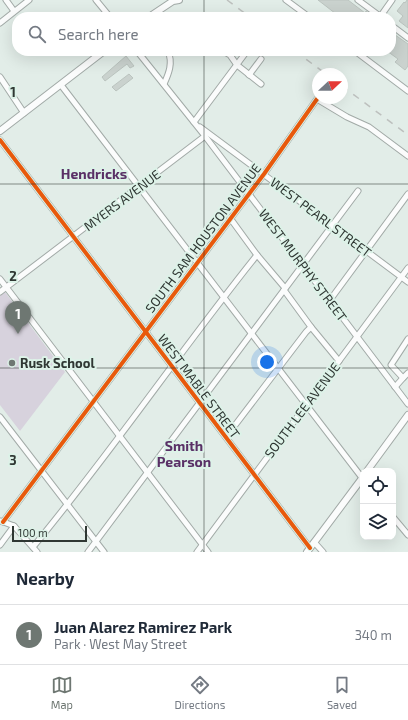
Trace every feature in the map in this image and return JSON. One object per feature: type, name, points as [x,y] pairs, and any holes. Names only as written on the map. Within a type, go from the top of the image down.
[{"type":"main road","points":[[157,12],[175,0]]},
{"type":"main road","points":[[0,131],[98,56]]},
{"type":"main road","points":[[370,468],[408,415]]},
{"type":"main road","points":[[308,550],[360,482]]},
{"type":"street","points":[[6,0],[14,11],[29,0]]},
{"type":"street","points":[[96,0],[106,12]]},
{"type":"street","points":[[286,0],[302,12]]},
{"type":"street","points":[[358,0],[374,12]]},
{"type":"street","points":[[384,12],[392,0]]},
{"type":"street","points":[[0,23],[12,13]]},
{"type":"street","points":[[396,29],[408,38]]},
{"type":"street","name":"WEST MURPHY STREET","points":[[141,56],[205,136],[408,404]]},
{"type":"street","points":[[164,84],[170,72],[170,56]]},
{"type":"street","points":[[231,56],[237,65],[261,84]]},
{"type":"street","points":[[194,123],[243,56]]},
{"type":"street","points":[[362,56],[408,90]]},
{"type":"street","points":[[249,75],[261,59]]},
{"type":"street","points":[[0,77],[24,113]]},
{"type":"street","points":[[61,85],[277,369],[360,474]]},
{"type":"street","name":"SOUTH SAM HOUSTON AVENUE","points":[[2,521],[197,264],[264,174],[317,99],[347,117],[369,127],[408,156]]},
{"type":"street","name":"WEST PEARL STREET","points":[[194,123],[408,282]]},
{"type":"street","name":"MYERS AVENUE","points":[[0,292],[205,136]]},
{"type":"street","name":"WEST MABLE STREET","points":[[0,140],[226,437],[308,550]]},
{"type":"street","points":[[88,552],[358,191]]},
{"type":"street","points":[[330,300],[408,194]]},
{"type":"street","points":[[230,218],[339,361]]},
{"type":"street","points":[[33,547],[68,505],[257,255]]},
{"type":"street","name":"SOUTH LEE AVENUE","points":[[197,552],[408,268]]},
{"type":"street","points":[[0,279],[208,552]]},
{"type":"street","points":[[226,437],[311,326]]},
{"type":"street","points":[[403,378],[390,365],[408,339]]},
{"type":"street","points":[[388,377],[395,369]]},
{"type":"street","points":[[395,387],[408,373]]},
{"type":"street","points":[[0,417],[104,552]]},
{"type":"street","points":[[2,521],[14,526],[37,552]]},
{"type":"street","points":[[396,521],[408,535]]},
{"type":"street","points":[[0,545],[14,526]]},
{"type":"street","points":[[314,542],[323,552]]},
{"type":"shaded area","points":[[5,292],[65,372],[20,431],[0,405],[0,296]]},
{"type":"building","points":[[318,0],[348,0],[364,12],[334,12]]},
{"type":"building","points":[[407,0],[408,28],[399,21],[403,16],[397,11]]},
{"type":"building","points":[[396,36],[408,44],[408,66],[405,70],[395,62],[398,59],[394,56],[396,56]]},
{"type":"building","points":[[126,56],[134,66],[130,68],[127,64],[105,81],[102,77]]},
{"type":"building","points":[[129,74],[133,78],[116,91],[112,87]]},
{"type":"railway","points":[[227,0],[243,12]]},
{"type":"railway","points":[[302,56],[318,68]]},
{"type":"railway","points":[[348,90],[408,135]]},
{"type":"cycle path","points":[[3,522],[264,174],[313,104]]},
{"type":"cycle path","points":[[0,140],[310,548]]},
{"type":"place","name":"Juan Alarez Ramirez Park","points":[[18,334]]},
{"type":"place","name":"Rusk School","points":[[12,363]]},
{"type":"district","name":"Hendricks","points":[[94,174]]},
{"type":"district","name":"Smith Pearson","points":[[184,454]]}]
